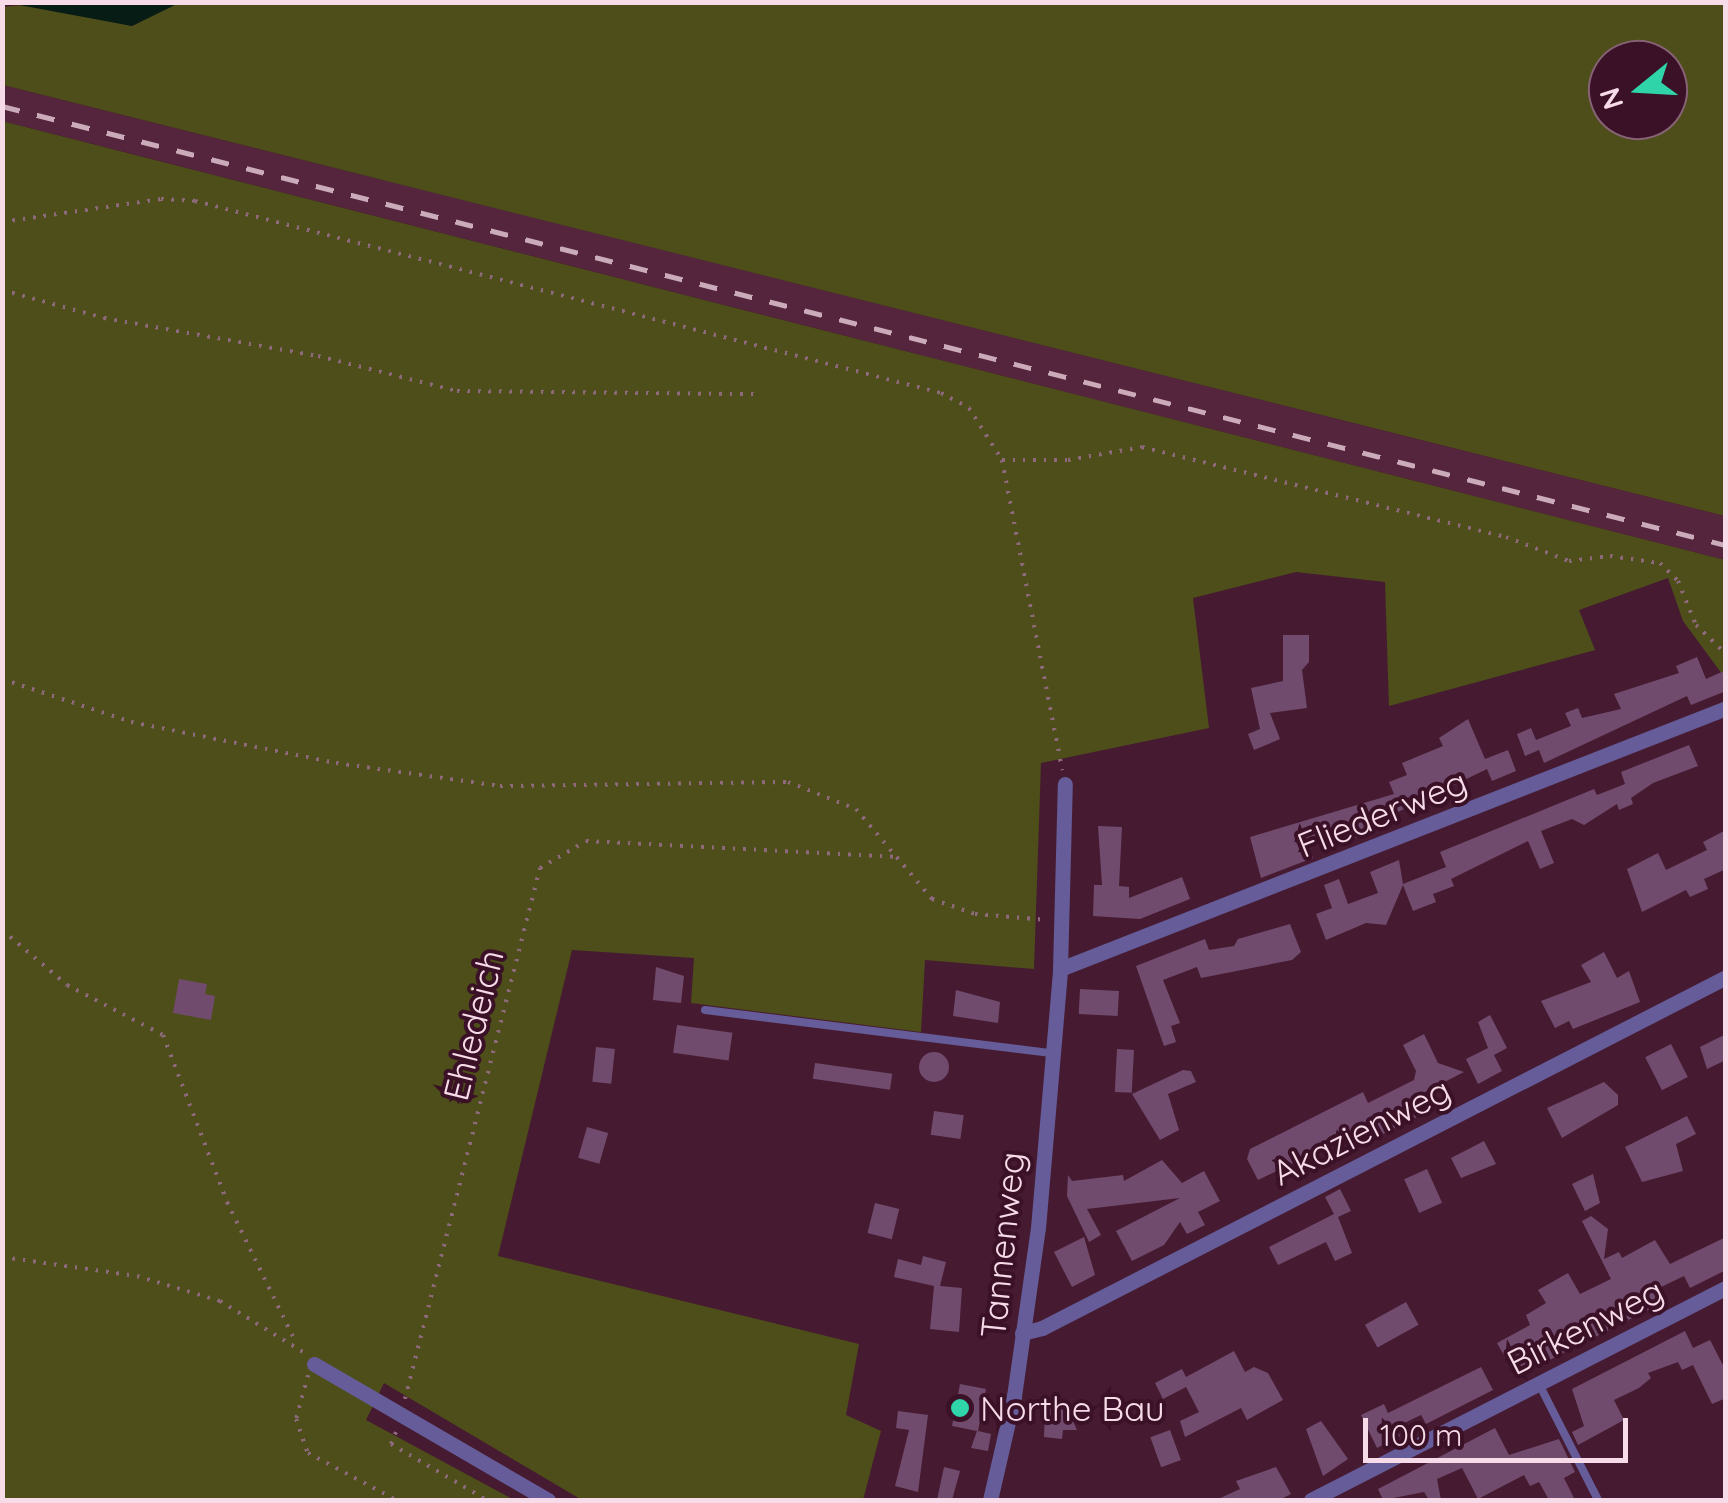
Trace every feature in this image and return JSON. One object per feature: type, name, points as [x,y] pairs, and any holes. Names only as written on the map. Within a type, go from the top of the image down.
[{"type":"street","name":"Fliederweg","points":[[1060,969],[1726,708]]},
{"type":"street","name":"Tannenweg","points":[[990,1500],[1022,1333],[1060,969],[1058,921],[1065,784]]},
{"type":"street","name":"Akazienweg","points":[[1022,1333],[1726,978]]},
{"type":"street","name":"Birkenweg","points":[[1311,1500],[1726,1288]]},
{"type":"street","points":[[314,1364],[400,1418],[548,1500]]},
{"type":"lane","points":[[706,1010],[1051,1053]]},
{"type":"lane","points":[[1539,1383],[1598,1500]]},
{"type":"path","points":[[2,222],[161,200],[195,201],[941,393],[969,408],[1002,460],[1065,784]]},
{"type":"path","points":[[2,290],[104,318],[318,356],[457,391],[762,394]]},
{"type":"path","points":[[1002,460],[1068,460],[1142,447],[1506,537],[1569,561],[1610,556],[1660,563],[1678,580],[1696,625],[1726,654]]},
{"type":"path","points":[[2,678],[131,722],[336,763],[500,786],[788,782],[856,809],[900,857],[932,900],[975,914],[1058,921]]},
{"type":"path","name":"Ehledeich","points":[[400,1418],[540,868],[586,841],[900,857]]},
{"type":"path","points":[[2,930],[67,985],[163,1035],[227,1202],[296,1343],[203,1296],[136,1276],[2,1257]]},
{"type":"path","points":[[314,1364],[296,1419],[308,1453],[396,1500]]},
{"type":"path","points":[[400,1418],[392,1444],[486,1500]]},
{"type":"shaded area","points":[[3,2],[179,2],[179,3],[132,26]]},
{"type":"shaded area","points":[[179,2],[1725,3],[1725,516],[3,85],[2,7],[34,4],[132,26]]},
{"type":"shaded area","points":[[2,85],[1725,516],[1725,560],[3,121]]},
{"type":"shaded area","points":[[2,121],[1725,560],[1725,678],[1683,621],[1668,578],[1579,610],[1595,650],[1389,706],[1385,582],[1296,572],[1193,598],[1209,728],[1041,763],[1034,969],[925,960],[921,1032],[691,1003],[694,958],[572,950],[498,1256],[859,1344],[846,1415],[881,1431],[863,1500],[582,1500],[384,1383],[366,1420],[514,1500],[3,1500]]},
{"type":"building","points":[[1283,635],[1309,635],[1309,662],[1302,670],[1307,708],[1270,713],[1280,739],[1254,750],[1248,734],[1260,729],[1251,688],[1283,681]]},
{"type":"building","points":[[1697,657],[1706,679],[1726,670],[1726,691],[1691,705],[1687,696],[1544,763],[1539,750],[1525,756],[1517,734],[1531,728],[1536,740],[1571,726],[1565,713],[1578,708],[1582,718],[1621,709],[1614,694],[1679,673],[1676,666]]},
{"type":"building","points":[[1468,719],[1485,759],[1508,750],[1516,771],[1492,781],[1487,769],[1373,824],[1376,830],[1353,839],[1348,827],[1308,844],[1313,858],[1261,878],[1250,837],[1394,794],[1389,782],[1407,775],[1402,763],[1443,746],[1439,738]]},
{"type":"building","points":[[1689,745],[1698,766],[1653,783],[1631,798],[1633,804],[1619,810],[1617,804],[1584,825],[1572,819],[1541,831],[1554,863],[1540,869],[1528,841],[1451,879],[1454,886],[1433,894],[1436,902],[1413,911],[1403,885],[1386,925],[1366,923],[1326,940],[1316,914],[1332,908],[1324,885],[1339,879],[1348,904],[1378,893],[1370,872],[1399,860],[1403,884],[1446,867],[1440,852],[1594,789],[1597,795],[1625,784],[1621,772]]},
{"type":"building","points":[[1098,826],[1122,827],[1119,886],[1129,887],[1129,898],[1182,877],[1190,899],[1140,919],[1093,916],[1094,885],[1102,885]]},
{"type":"building","points":[[1726,830],[1726,869],[1704,879],[1708,889],[1690,897],[1686,890],[1642,912],[1627,869],[1658,853],[1666,870],[1707,850],[1703,842]]},
{"type":"building","points":[[1290,924],[1301,952],[1292,960],[1201,978],[1197,967],[1163,980],[1180,1023],[1171,1026],[1176,1042],[1164,1046],[1136,966],[1205,939],[1209,950],[1234,946],[1238,939]]},
{"type":"building","points":[[1604,952],[1617,978],[1629,971],[1640,1002],[1573,1029],[1569,1021],[1555,1028],[1541,1001],[1591,982],[1581,965]]},
{"type":"building","points":[[656,967],[684,976],[681,1003],[653,1000]]},
{"type":"building","points":[[179,979],[207,984],[205,994],[215,996],[211,1020],[173,1013]]},
{"type":"building","points":[[1080,989],[1119,991],[1118,1016],[1079,1014]]},
{"type":"building","points":[[956,990],[1000,1002],[998,1023],[953,1016]]},
{"type":"building","points":[[1490,1015],[1507,1048],[1494,1055],[1502,1071],[1478,1084],[1466,1059],[1488,1048],[1478,1022]]},
{"type":"building","points":[[677,1025],[732,1033],[729,1061],[673,1053]]},
{"type":"building","points":[[1424,1034],[1438,1063],[1464,1072],[1409,1100],[1416,1118],[1383,1134],[1376,1123],[1258,1180],[1247,1159],[1250,1149],[1363,1092],[1368,1103],[1414,1080],[1416,1071],[1403,1045]]},
{"type":"building","points":[[1726,1034],[1726,1060],[1707,1069],[1700,1047]]},
{"type":"building","points":[[1671,1044],[1688,1077],[1662,1090],[1645,1057]]},
{"type":"building","points":[[596,1047],[615,1049],[611,1084],[592,1082]]},
{"type":"building","points":[[1117,1049],[1134,1050],[1132,1093],[1115,1092]]},
{"type":"building","points":[[934,1052],[945,1056],[949,1067],[945,1078],[934,1082],[923,1078],[919,1067],[923,1056]]},
{"type":"building","points":[[815,1063],[892,1074],[890,1090],[813,1079]]},
{"type":"building","points":[[1183,1070],[1191,1071],[1196,1082],[1168,1094],[1179,1130],[1160,1140],[1132,1094]]},
{"type":"building","points":[[1604,1082],[1618,1095],[1618,1105],[1562,1138],[1547,1108]]},
{"type":"building","points":[[934,1111],[964,1115],[960,1139],[931,1135]]},
{"type":"building","points":[[1687,1116],[1696,1134],[1676,1144],[1683,1171],[1642,1182],[1625,1147]]},
{"type":"building","points":[[587,1127],[608,1133],[599,1164],[578,1158]]},
{"type":"building","points":[[1484,1141],[1496,1164],[1461,1178],[1451,1158]]},
{"type":"building","points":[[1162,1160],[1182,1183],[1204,1171],[1220,1201],[1198,1212],[1205,1225],[1187,1234],[1180,1222],[1164,1245],[1132,1261],[1116,1231],[1180,1198],[1087,1209],[1101,1235],[1089,1242],[1067,1196],[1068,1175],[1072,1181],[1123,1175],[1124,1181]]},
{"type":"building","points":[[1427,1169],[1442,1203],[1419,1213],[1404,1179]]},
{"type":"building","points":[[1593,1174],[1600,1203],[1585,1211],[1572,1184]]},
{"type":"building","points":[[1340,1189],[1351,1211],[1338,1217],[1352,1253],[1335,1261],[1326,1242],[1278,1265],[1269,1247],[1334,1214],[1325,1197]]},
{"type":"building","points":[[875,1203],[899,1209],[892,1239],[868,1233]]},
{"type":"building","points":[[1591,1216],[1608,1229],[1604,1259],[1619,1252],[1622,1258],[1655,1240],[1670,1264],[1726,1237],[1726,1270],[1690,1288],[1684,1276],[1655,1290],[1662,1303],[1516,1377],[1497,1343],[1530,1325],[1526,1315],[1546,1303],[1538,1290],[1568,1273],[1580,1294],[1611,1279],[1582,1221]]},
{"type":"building","points":[[1084,1237],[1095,1275],[1072,1287],[1054,1252]]},
{"type":"building","points":[[923,1256],[946,1262],[940,1286],[962,1288],[959,1332],[930,1329],[934,1286],[894,1277],[898,1259],[921,1265]]},
{"type":"building","points":[[1406,1302],[1419,1325],[1377,1348],[1365,1325]]},
{"type":"building","points":[[1685,1331],[1693,1348],[1710,1340],[1726,1371],[1726,1398],[1712,1404],[1693,1365],[1682,1370],[1678,1362],[1648,1373],[1651,1378],[1639,1388],[1614,1400],[1624,1420],[1578,1445],[1572,1432],[1584,1426],[1572,1389]]},
{"type":"building","points":[[1234,1351],[1245,1372],[1254,1367],[1268,1373],[1283,1400],[1247,1420],[1241,1408],[1185,1437],[1180,1421],[1199,1412],[1186,1387],[1163,1399],[1155,1383],[1182,1369],[1186,1377]]},
{"type":"building","points":[[1481,1367],[1493,1390],[1426,1424],[1421,1415],[1396,1427],[1400,1436],[1377,1448],[1361,1415],[1384,1404],[1388,1413]]},
{"type":"building","points":[[960,1384],[986,1389],[978,1431],[991,1434],[988,1451],[971,1448],[977,1431],[952,1426]]},
{"type":"building","points":[[1045,1408],[1068,1410],[1077,1430],[1063,1430],[1062,1439],[1044,1437]]},
{"type":"building","points":[[898,1411],[928,1415],[918,1492],[895,1486],[909,1430],[896,1428]]},
{"type":"building","points":[[1321,1421],[1348,1459],[1323,1476],[1306,1429]]},
{"type":"building","points":[[1495,1428],[1509,1455],[1559,1439],[1575,1472],[1564,1478],[1575,1500],[1549,1500],[1539,1482],[1530,1486],[1524,1475],[1478,1499],[1462,1468],[1437,1479],[1441,1500],[1429,1500],[1424,1492],[1383,1500],[1378,1489]]},
{"type":"building","points":[[1170,1430],[1181,1460],[1161,1467],[1150,1437]]},
{"type":"building","points":[[944,1467],[960,1471],[952,1500],[937,1500]]},
{"type":"building","points":[[1276,1467],[1291,1494],[1279,1500],[1216,1500],[1240,1489],[1236,1481]]},
{"type":"railway","points":[[2,106],[1726,545]]},
{"type":"place","name":"Northe Bau","points":[[960,1408]]}]
